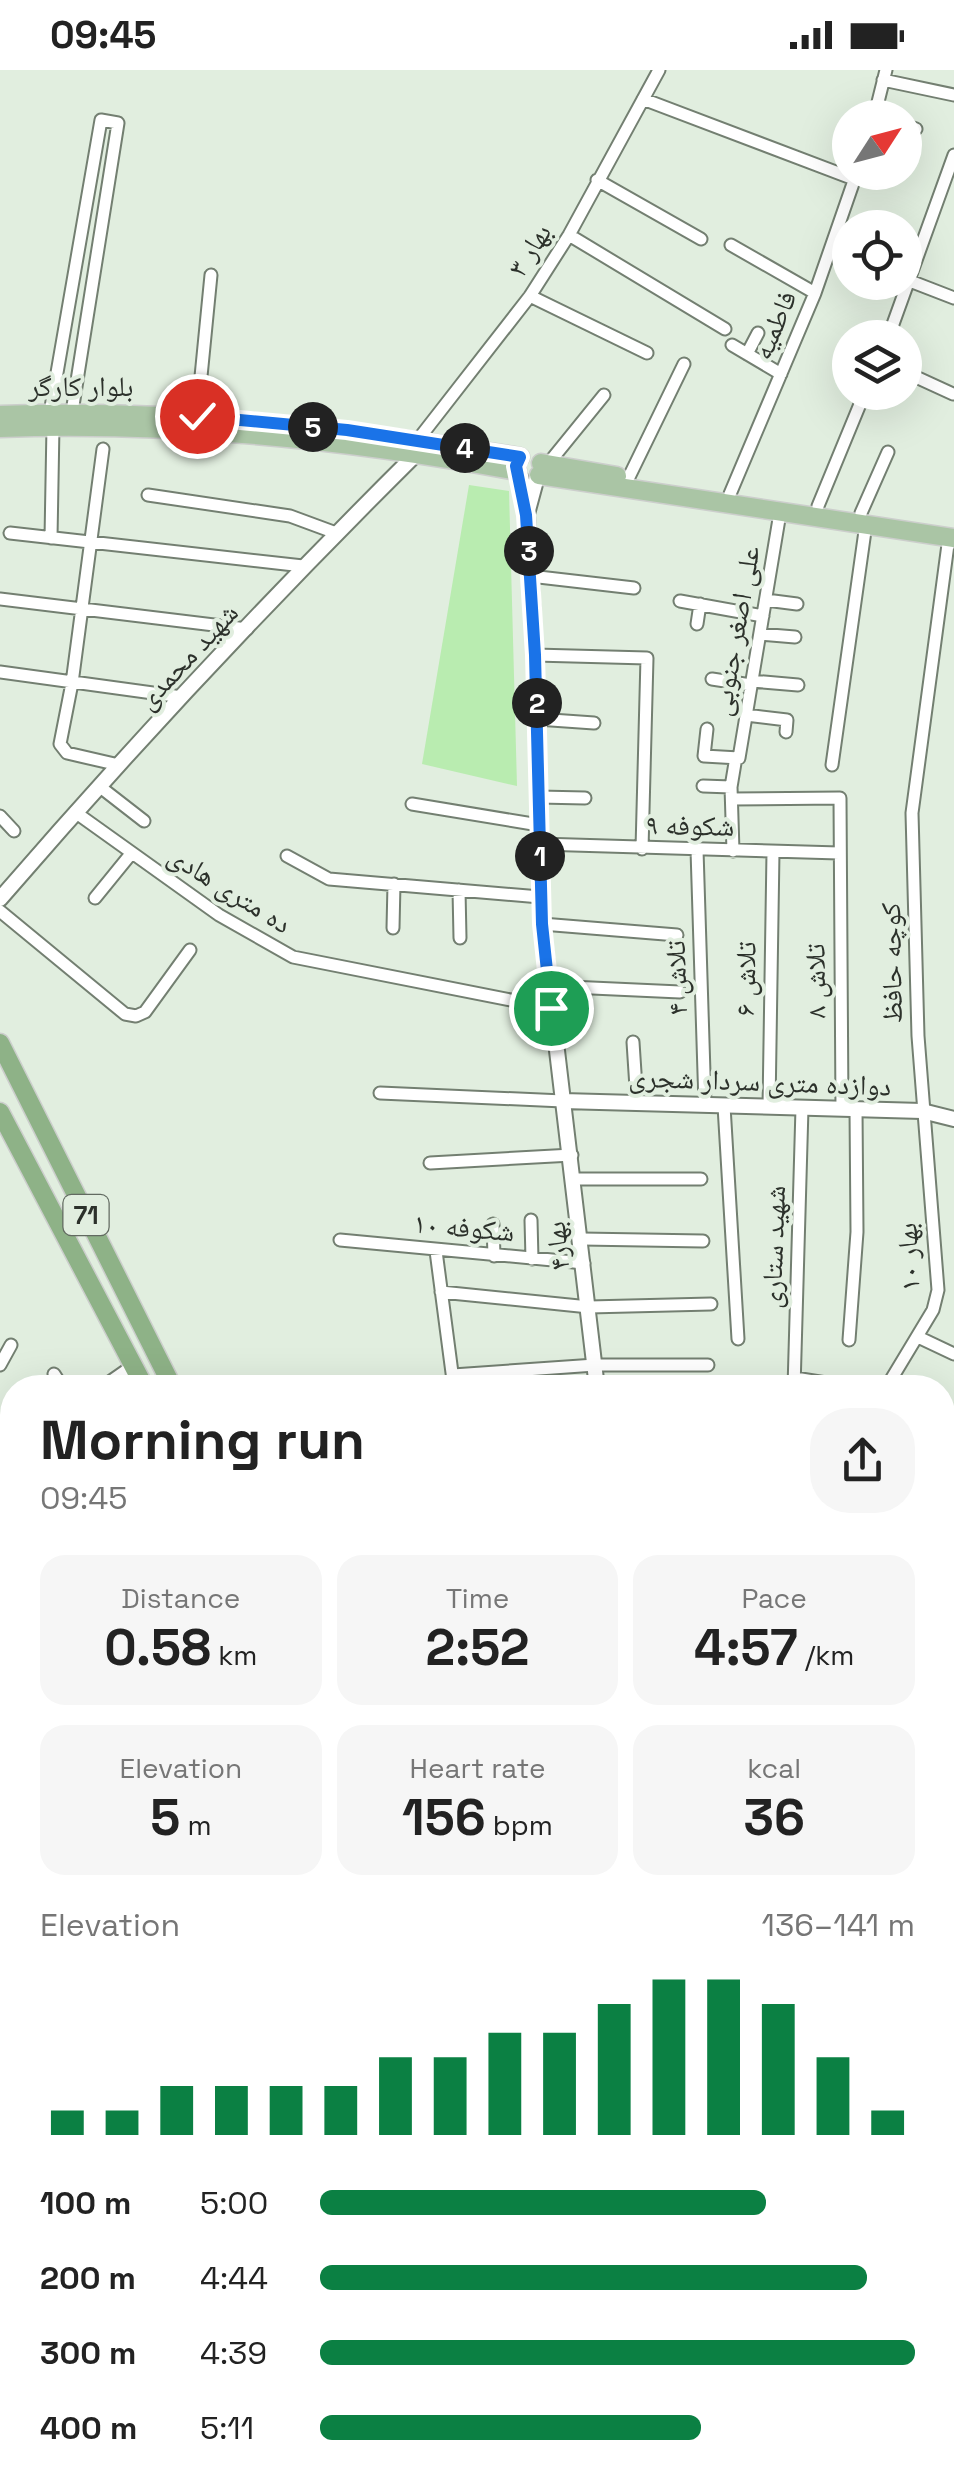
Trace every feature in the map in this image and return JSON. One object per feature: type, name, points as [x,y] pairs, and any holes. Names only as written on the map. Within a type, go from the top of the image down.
[{"type":"highway","name":"71","points":[[2,1046],[166,1375]]},
{"type":"highway","name":"71","points":[[0,1112],[138,1375]]},
{"type":"main road","name":"بلوار کارگر","points":[[0,428],[52,420],[72,412],[197,416],[347,430],[417,447],[780,513],[864,518]]},
{"type":"main road","name":"بلوار کارگر","points":[[0,415],[417,447]]},
{"type":"main road","name":"بلوار کارگر","points":[[532,469],[629,478],[818,506],[952,534]]},
{"type":"street","name":"بهار ۳","points":[[417,447],[530,296],[569,236],[659,70]]},
{"type":"street","points":[[880,100],[884,75],[954,95]]},
{"type":"street","points":[[643,99],[832,168]]},
{"type":"street","points":[[51,538],[52,420],[101,120],[118,123],[72,412]]},
{"type":"street","points":[[922,247],[954,155]]},
{"type":"street","points":[[597,180],[702,239]]},
{"type":"street","name":"فاطمیه","points":[[730,494],[816,292],[850,190]]},
{"type":"street","points":[[569,236],[725,329]]},
{"type":"street","points":[[731,244],[816,292]]},
{"type":"street","points":[[197,416],[211,274]]},
{"type":"street","points":[[922,286],[954,298]]},
{"type":"street","points":[[530,296],[647,353]]},
{"type":"street","points":[[747,354],[758,333]]},
{"type":"street","points":[[732,345],[781,374]]},
{"type":"street","points":[[629,478],[684,364]]},
{"type":"street","points":[[922,380],[953,394]]},
{"type":"street","points":[[532,469],[604,395]]},
{"type":"street","points":[[818,506],[858,410]]},
{"type":"street","name":"شهید محمدی","points":[[0,899],[74,812],[417,447]]},
{"type":"street","points":[[103,449],[62,750],[119,765]]},
{"type":"street","points":[[832,765],[864,518],[888,452]]},
{"type":"street","name":"بهار۴","points":[[532,469],[526,515],[535,655],[540,897],[596,1375]]},
{"type":"street","points":[[148,495],[290,516],[336,533]]},
{"type":"street","name":"علی اصغر جنوبی","points":[[733,851],[731,792],[780,513]]},
{"type":"street","points":[[10,533],[303,566]]},
{"type":"street","name":"کوچه حافظ","points":[[922,1111],[912,813],[952,534]]},
{"type":"street","points":[[530,576],[634,588]]},
{"type":"street","points":[[0,600],[247,629]]},
{"type":"street","points":[[766,600],[797,604]]},
{"type":"street","points":[[680,601],[763,616]]},
{"type":"street","points":[[696,624],[700,604]]},
{"type":"street","points":[[760,634],[795,637]]},
{"type":"street","points":[[535,655],[647,658],[642,849]]},
{"type":"street","points":[[0,672],[182,697]]},
{"type":"street","points":[[712,679],[798,686]]},
{"type":"street","points":[[746,715],[787,720],[786,732]]},
{"type":"street","points":[[537,719],[594,723]]},
{"type":"street","points":[[706,729],[704,756],[737,760]]},
{"type":"street","points":[[99,786],[144,821]]},
{"type":"street","points":[[703,786],[731,792]]},
{"type":"street","name":"تلاش ۸","points":[[731,792],[840,798],[839,854],[857,1232],[849,1340]]},
{"type":"street","points":[[539,797],[586,798]]},
{"type":"street","points":[[412,804],[540,825]]},
{"type":"street","name":"ده متری هادی","points":[[74,812],[219,915],[294,957],[551,1008]]},
{"type":"street","points":[[0,816],[14,831]]},
{"type":"street","name":"شکوفه ۹","points":[[540,844],[839,854]]},
{"type":"street","name":"تلاش ۴","points":[[697,850],[705,1105]]},
{"type":"street","name":"تلاش ۶","points":[[769,1106],[773,852]]},
{"type":"street","points":[[96,898],[130,855]]},
{"type":"street","points":[[287,856],[328,879],[540,897]]},
{"type":"street","points":[[394,884],[394,928]]},
{"type":"street","points":[[459,890],[460,938]]},
{"type":"street","points":[[0,910],[125,1014],[136,1016],[145,1012],[190,950]]},
{"type":"street","points":[[542,924],[677,935]]},
{"type":"street","points":[[548,986],[680,992]]},
{"type":"street","points":[[633,1042],[636,1103]]},
{"type":"street","points":[[380,1093],[563,1100]]},
{"type":"street","name":"دوازده متری سردار شجری","points":[[563,1100],[922,1111],[954,1119]]},
{"type":"street","points":[[724,1106],[738,1338]]},
{"type":"street","name":"شهید ستاری","points":[[794,1375],[802,1108]]},
{"type":"street","name":"بهار ۱۰","points":[[894,1375],[937,1301],[922,1111]]},
{"type":"street","points":[[430,1163],[572,1155]]},
{"type":"street","points":[[575,1179],[701,1179]]},
{"type":"street","points":[[531,1220],[532,1259]]},
{"type":"street","points":[[492,1224],[494,1256]]},
{"type":"street","points":[[582,1239],[703,1242]]},
{"type":"street","name":"شکوفه ۱۰","points":[[340,1240],[584,1262]]},
{"type":"street","points":[[436,1250],[452,1375]]},
{"type":"street","points":[[441,1292],[589,1307],[711,1304]]},
{"type":"street","points":[[918,1337],[954,1354]]},
{"type":"street","points":[[0,1365],[11,1345]]},
{"type":"street","points":[[506,1375],[595,1365],[708,1365]]},
{"type":"street","points":[[120,1375],[134,1366]]},
{"type":"green space","points":[[469,485],[509,491],[517,786],[422,764]]},
{"type":"route","points":[[197,416],[347,430],[520,457],[516,466],[526,515],[535,655],[540,897],[551,1008]]}]
